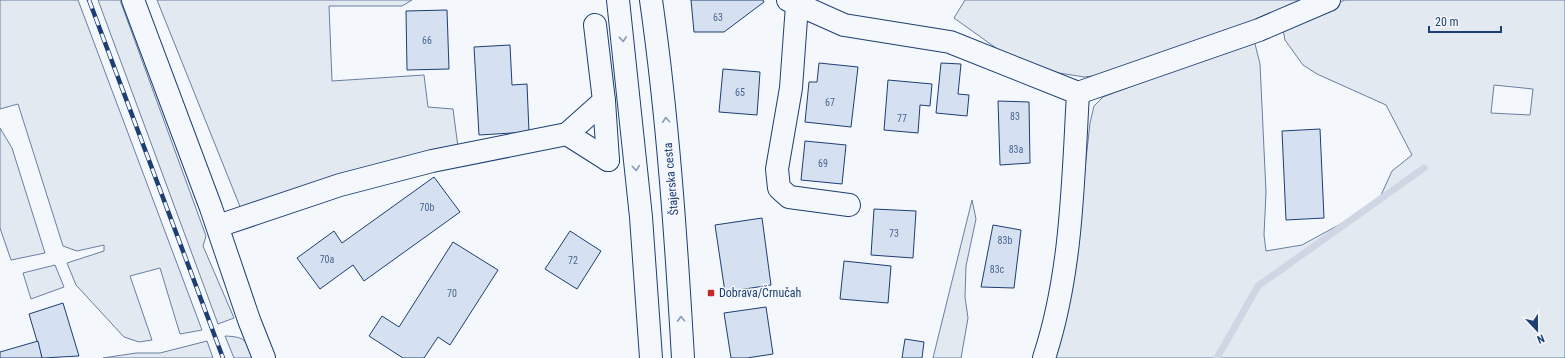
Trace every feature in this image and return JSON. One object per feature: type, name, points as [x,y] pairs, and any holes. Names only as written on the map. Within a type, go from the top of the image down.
[{"type":"street","points":[[133,0],[218,226],[249,320],[264,358]]},
{"type":"street","points":[[618,0],[641,217],[651,358]]},
{"type":"street","name":"Štajerska cesta","points":[[651,0],[662,77],[675,218],[683,358]]},
{"type":"street","points":[[849,205],[789,197],[779,188],[777,169],[791,88],[792,3],[844,25],[950,42],[1078,93],[1259,30],[1329,0]]},
{"type":"street","points":[[567,134],[608,160],[604,101],[595,25]]},
{"type":"street","points":[[1044,358],[1052,335],[1069,235],[1078,93]]},
{"type":"street","points":[[218,226],[340,185],[432,161],[567,134],[604,101]]},
{"type":"shaded area","points":[[0,0],[78,0],[202,330],[180,334],[160,268],[130,276],[152,340],[139,342],[124,337],[76,285],[67,263],[104,251],[104,245],[77,251],[63,246],[18,104],[0,109]]},
{"type":"shaded area","points":[[98,0],[120,0],[206,236],[203,246],[234,318],[218,324]]},
{"type":"shaded area","points":[[157,0],[412,0],[402,6],[329,6],[332,81],[424,75],[428,107],[453,109],[458,147],[241,209]]},
{"type":"shaded area","points":[[965,0],[1302,0],[1212,40],[1120,73],[1084,77],[1059,73],[1003,53],[954,18]]},
{"type":"shaded area","points":[[1345,0],[1565,0],[1565,358],[1054,358],[1075,259],[1090,123],[1094,106],[1103,97],[1254,40],[1260,64],[1266,192],[1264,235],[1266,251],[1302,245],[1377,204],[1392,171],[1412,155],[1386,105],[1317,74],[1303,65],[1285,40],[1282,24]],"holes":[[[1494,85],[1533,89],[1530,115],[1491,113]]]},
{"type":"shaded area","points":[[0,128],[12,148],[45,253],[11,260],[0,228]]},
{"type":"shaded area","points":[[972,200],[976,219],[966,266],[965,297],[968,318],[961,358],[933,358]]},
{"type":"shaded area","points":[[55,265],[64,287],[31,299],[23,273]]},
{"type":"shaded area","points":[[225,336],[237,337],[247,343],[253,358],[234,358]]},
{"type":"shaded area","points":[[207,341],[213,358],[103,358],[136,353],[160,353]]},
{"type":"building","points":[[691,0],[763,0],[764,2],[724,32],[694,32]]},
{"type":"building","points":[[447,10],[449,69],[407,70],[406,11]]},
{"type":"building","points":[[510,45],[512,85],[527,84],[529,132],[479,135],[474,47]]},
{"type":"building","points":[[819,63],[858,67],[851,127],[805,122],[809,82],[817,82]]},
{"type":"building","points":[[941,63],[961,64],[958,94],[969,95],[967,116],[936,113]]},
{"type":"building","points":[[723,69],[760,72],[757,115],[719,112]]},
{"type":"building","points":[[888,80],[932,84],[930,106],[920,105],[918,133],[884,130]]},
{"type":"building","points":[[998,101],[1029,102],[1030,163],[1000,165]]},
{"type":"building","points":[[1320,129],[1324,218],[1286,220],[1282,131]]},
{"type":"building","points":[[805,141],[846,145],[842,184],[801,180]]},
{"type":"building","points":[[434,177],[460,212],[364,281],[353,265],[320,289],[297,258],[334,231],[342,243]]},
{"type":"building","points":[[874,209],[916,211],[913,258],[871,255]]},
{"type":"building","points":[[762,218],[771,285],[725,292],[715,225]]},
{"type":"building","points":[[993,225],[1021,230],[1014,288],[981,287]]},
{"type":"building","points":[[570,231],[601,251],[577,289],[545,269]]},
{"type":"building","points":[[453,242],[498,270],[450,345],[438,337],[424,358],[403,358],[369,336],[382,316],[399,327]]},
{"type":"building","points":[[844,261],[891,266],[888,303],[840,299]]},
{"type":"building","points":[[63,303],[79,356],[42,358],[29,314]]},
{"type":"building","points":[[766,307],[773,354],[747,358],[731,358],[724,313]]},
{"type":"building","points":[[905,339],[924,342],[922,358],[902,358]]},
{"type":"building","points":[[38,341],[42,358],[0,358],[0,352]]},
{"type":"waterway","points":[[1217,358],[1258,286],[1424,168]]},
{"type":"railway","points":[[89,0],[223,358]]},
{"type":"place","name":"Dobrava/Črnučah","points":[[711,293]]}]
